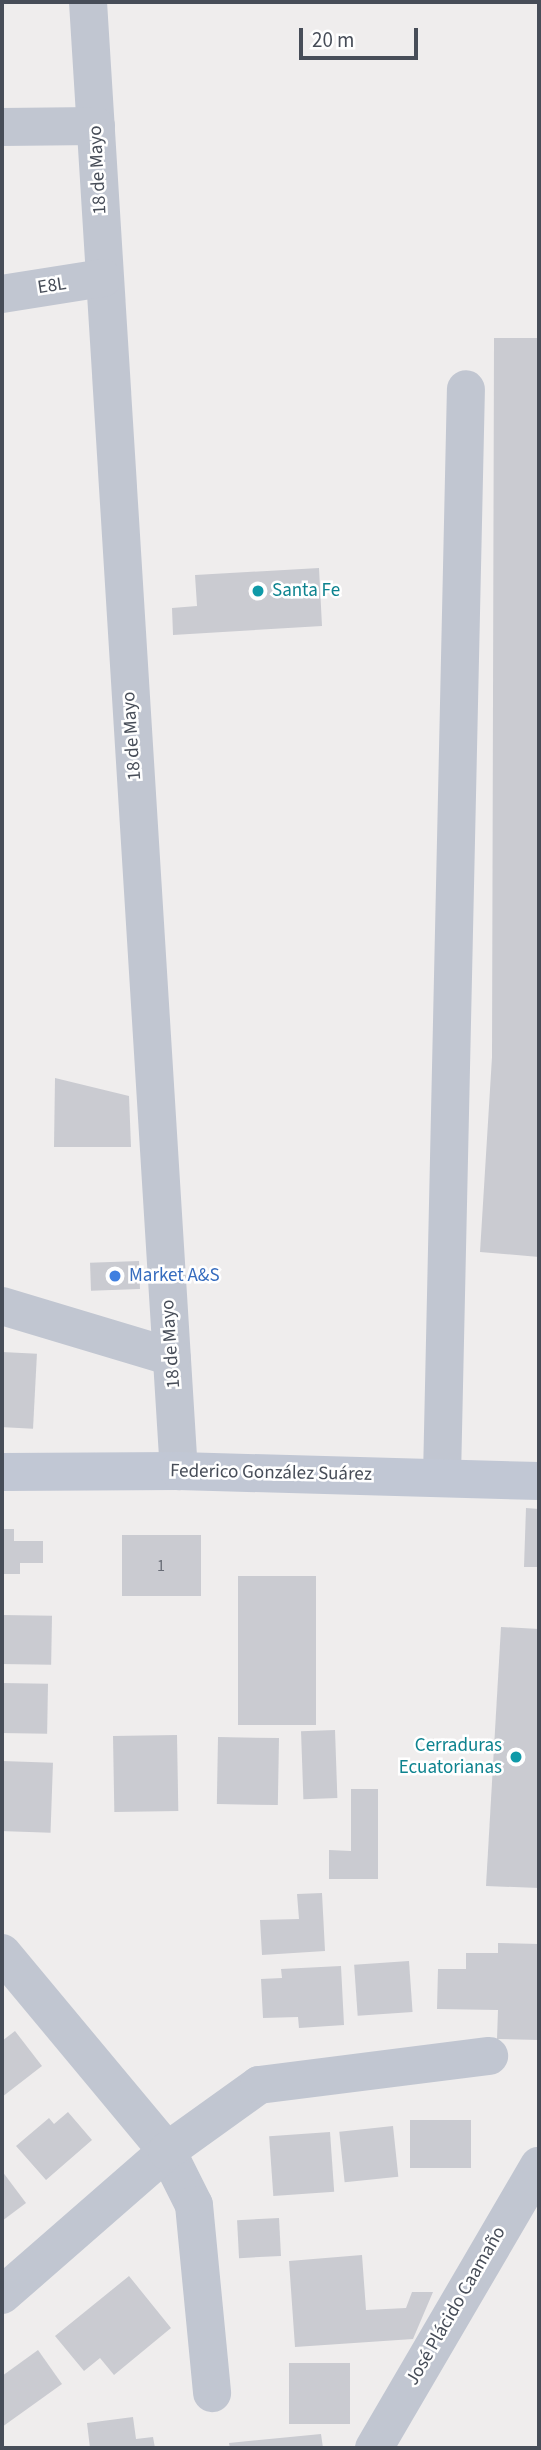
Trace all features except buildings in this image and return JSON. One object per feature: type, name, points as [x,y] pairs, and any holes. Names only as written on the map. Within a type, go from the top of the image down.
[{"type":"street","name":"18 de Mayo","points":[[88,2],[179,1471]]},
{"type":"street","points":[[2,127],[96,126]]},
{"type":"street","name":"E8L","points":[[2,294],[103,278]]},
{"type":"street","points":[[442,1477],[466,389]]},
{"type":"street","points":[[2,1306],[172,1357]]},
{"type":"street","name":"Federico González Suárez","points":[[2,1472],[179,1471],[539,1480]]},
{"type":"street","points":[[3,1956],[167,2151],[194,2205],[212,2393]]},
{"type":"street","points":[[2,2295],[167,2151],[259,2085],[489,2056]]},
{"type":"street","name":"José Plácido Caamaño","points":[[374,2448],[539,2166]]},
{"type":"place","name":"Santa Fe","points":[[258,591]]},
{"type":"place","name":"Market A&S","points":[[115,1276]]},
{"type":"place","name":"Cerraduras Ecuatorianas","points":[[516,1757]]}]
